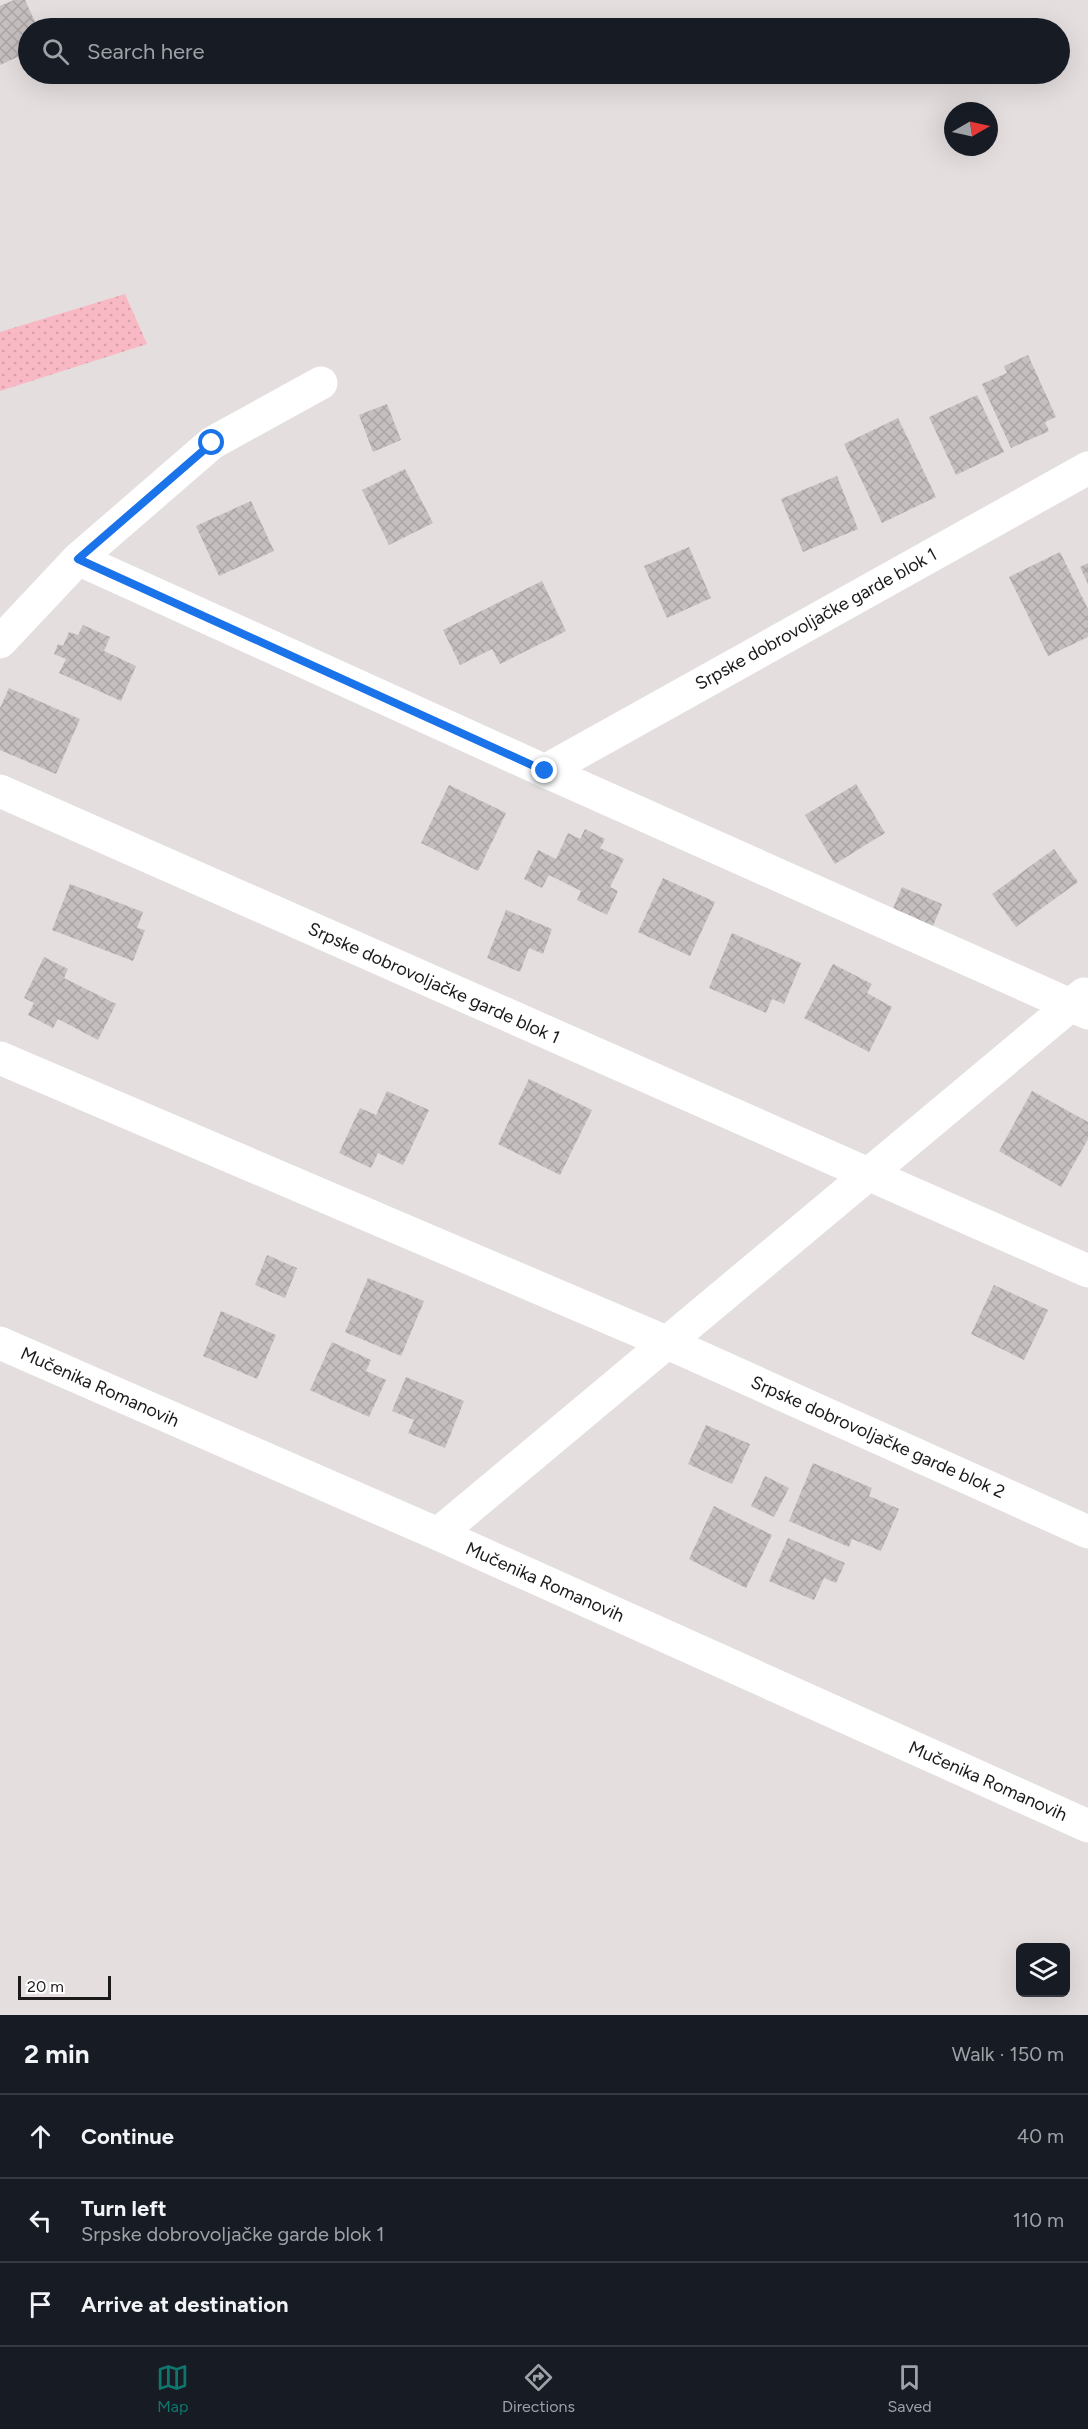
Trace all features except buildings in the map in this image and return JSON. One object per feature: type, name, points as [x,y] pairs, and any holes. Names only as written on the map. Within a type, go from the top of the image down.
[{"type":"street","points":[[0,642],[78,559],[212,443],[321,383]]},
{"type":"street","name":"Srpske dobrovoljačke garde blok 1","points":[[545,771],[1088,468]]},
{"type":"street","points":[[78,559],[545,771],[1082,1003],[869,1174],[438,1534]]},
{"type":"street","name":"Srpske dobrovoljačke garde blok 1","points":[[0,791],[869,1174]]},
{"type":"street","points":[[0,1058],[668,1343]]},
{"type":"street","points":[[869,1174],[1088,1271]]},
{"type":"street","name":"Mučenika Romanovih","points":[[0,1343],[438,1534],[1088,1826]]},
{"type":"street","name":"Srpske dobrovoljačke garde blok 2","points":[[668,1343],[1088,1532]]},
{"type":"shaded area","points":[[125,294],[147,344],[0,391],[0,332]]},
{"type":"route","points":[[212,443],[78,559],[545,771]]}]
